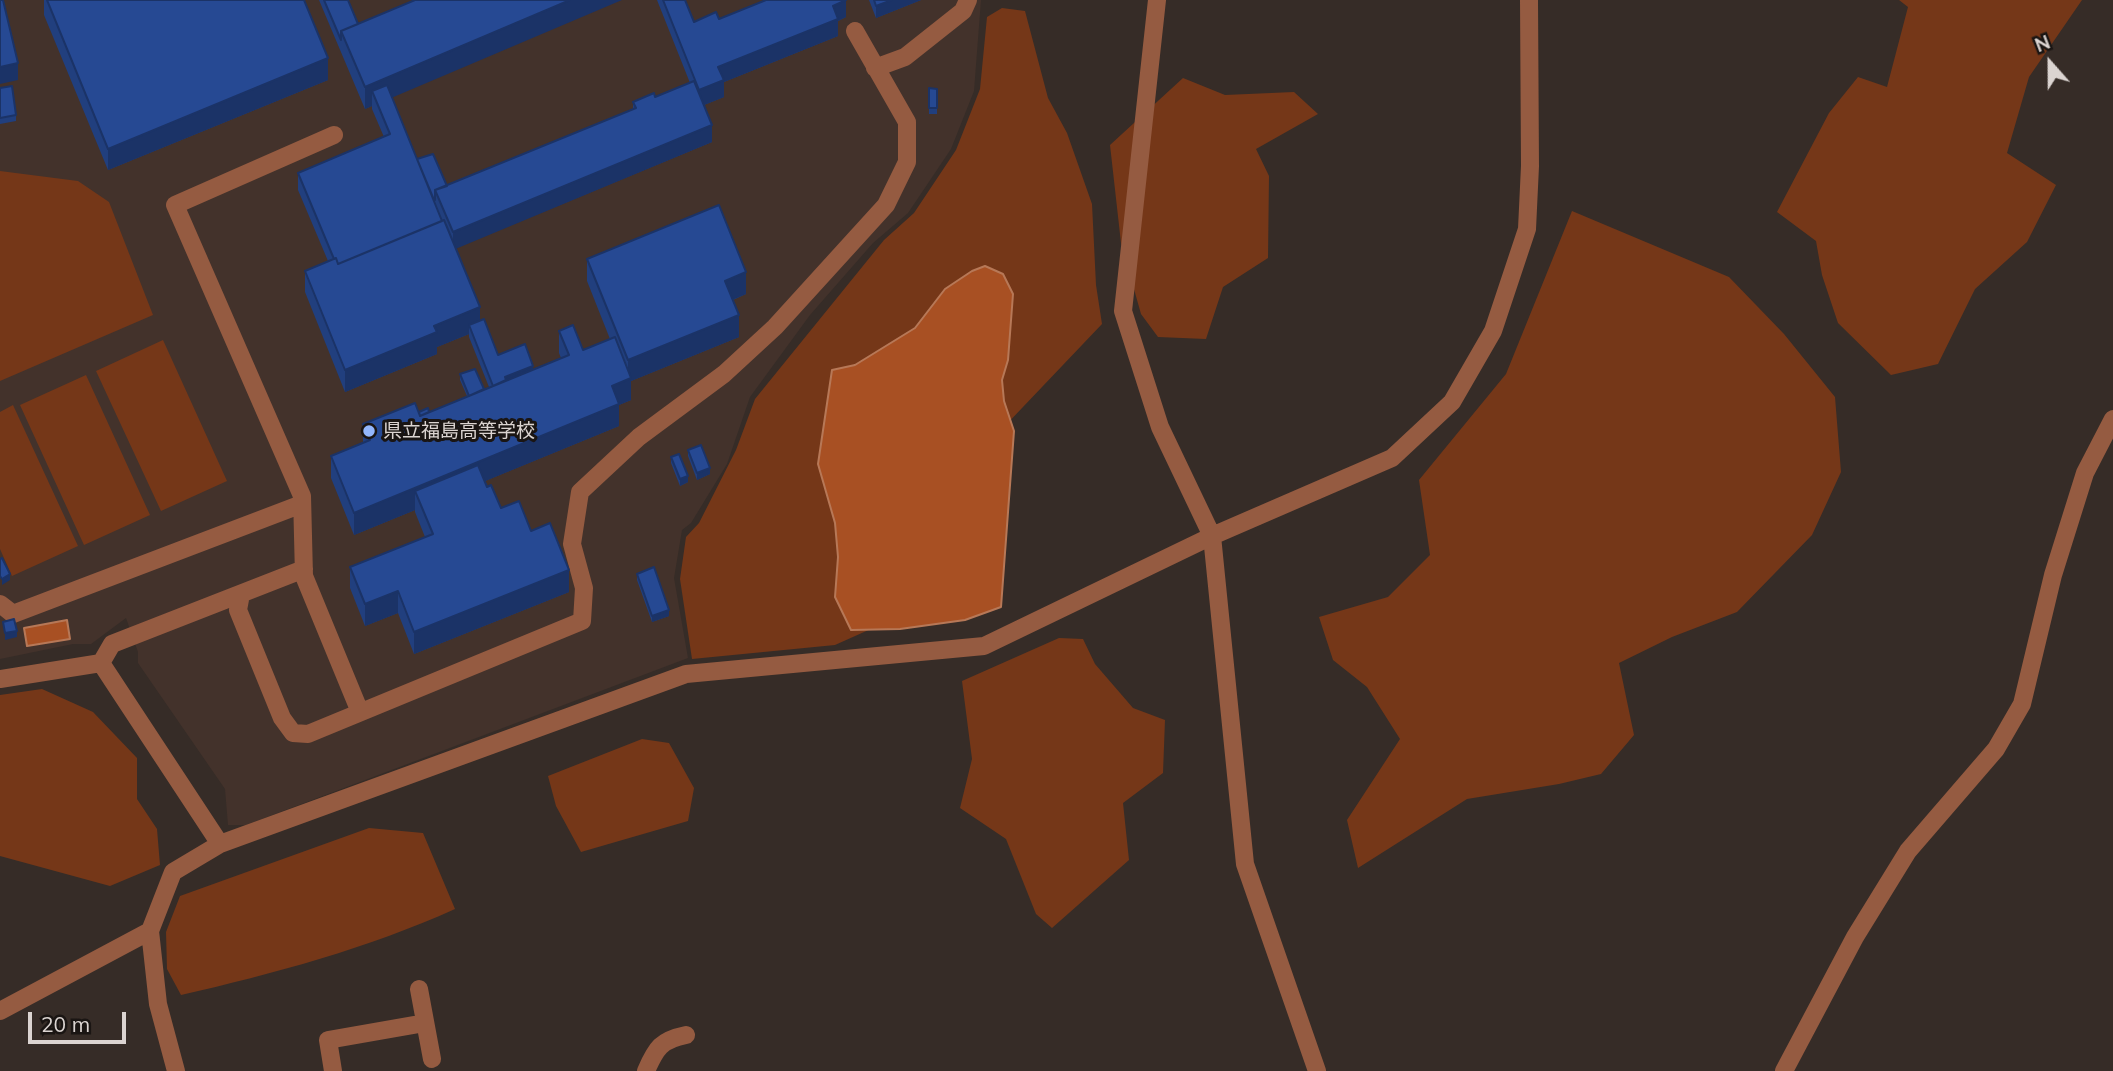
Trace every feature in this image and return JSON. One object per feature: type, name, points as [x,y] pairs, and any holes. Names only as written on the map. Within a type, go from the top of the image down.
[{"type":"street","points":[[875,68],[905,57],[963,11],[968,0]]},
{"type":"street","points":[[1157,0],[1123,311],[1160,427],[1212,537],[1245,864],[1311,1069]]},
{"type":"street","points":[[176,1071],[158,1004],[150,931],[173,872],[220,844],[686,674],[984,646],[1212,537],[1392,458],[1452,402],[1493,331],[1527,229],[1530,166],[1529,0]]},
{"type":"street","points":[[241,594],[238,610],[282,718],[293,733],[308,734],[582,621],[584,588],[572,544],[580,492],[639,438],[724,374],[775,327],[886,205],[908,162],[907,122],[855,31]]},
{"type":"street","points":[[334,135],[175,205],[302,496],[304,576],[360,712]]},
{"type":"street","points":[[1784,1071],[1855,937],[1908,851],[1996,749],[2022,704],[2053,575],[2085,473],[2113,419]]},
{"type":"street","points":[[0,604],[13,614],[302,504]]},
{"type":"street","points":[[101,663],[112,644],[303,569]]},
{"type":"street","points":[[101,663],[220,844]]},
{"type":"street","points":[[0,679],[101,663]]},
{"type":"street","points":[[0,1011],[150,931]]},
{"type":"street","points":[[419,989],[432,1059]]},
{"type":"street","points":[[332,1071],[328,1040],[425,1023]]},
{"type":"street","points":[[646,1071],[653,1054],[668,1039],[686,1035]]},
{"type":"shaded area","name":"県立福島高等学校","points":[[0,0],[981,0],[974,91],[951,149],[908,213],[873,243],[810,315],[750,397],[727,464],[691,523],[682,530],[674,578],[688,658],[246,825],[228,825],[225,789],[138,663],[138,652],[126,618],[91,644],[73,644],[0,659]]},
{"type":"shaded area","points":[[1899,0],[2082,0],[2029,77],[2007,153],[2056,185],[2027,242],[1975,289],[1938,364],[1891,375],[1838,323],[1822,275],[1816,241],[1777,212],[1829,113],[1858,77],[1887,87],[1908,7]]},
{"type":"shaded area","points":[[1002,8],[1025,11],[1048,98],[1067,133],[1092,204],[1096,285],[1102,324],[1003,428],[873,628],[835,645],[692,659],[680,579],[686,537],[699,523],[736,450],[755,399],[884,240],[914,213],[956,150],[980,89],[987,17]]},
{"type":"shaded area","points":[[1183,78],[1225,95],[1294,92],[1318,114],[1256,149],[1269,176],[1268,258],[1223,287],[1206,339],[1158,337],[1141,314],[1121,243],[1110,145]]},
{"type":"shaded area","points":[[0,171],[78,181],[109,202],[153,315],[0,381]]},
{"type":"shaded area","points":[[1572,211],[1729,277],[1784,334],[1835,397],[1841,472],[1812,535],[1737,612],[1672,637],[1619,663],[1634,735],[1601,774],[1559,784],[1467,799],[1358,868],[1347,820],[1400,739],[1367,687],[1333,660],[1319,617],[1388,597],[1430,555],[1419,480],[1506,374]]},
{"type":"shaded area","points":[[985,266],[1003,274],[1013,294],[1008,360],[1002,380],[1004,401],[1014,431],[1001,607],[965,620],[900,629],[851,630],[835,597],[838,557],[835,523],[818,464],[832,370],[855,365],[915,328],[945,289],[972,271]]},
{"type":"shaded area","points":[[163,340],[227,481],[161,511],[96,371]]},
{"type":"shaded area","points":[[86,375],[150,515],[84,545],[20,405]]},
{"type":"shaded area","points":[[13,405],[78,546],[12,576],[0,549],[0,412]]},
{"type":"shaded area","points":[[67,620],[70,639],[27,646],[24,628]]},
{"type":"shaded area","points":[[1059,638],[1083,639],[1095,664],[1133,708],[1165,720],[1163,773],[1123,803],[1129,860],[1052,928],[1036,914],[1006,839],[960,808],[972,759],[962,681]]},
{"type":"shaded area","points":[[42,689],[93,712],[137,758],[137,799],[157,829],[160,865],[110,886],[0,856],[0,695]]},
{"type":"shaded area","points":[[642,739],[669,743],[694,788],[688,821],[581,852],[556,806],[548,776]]},
{"type":"shaded area","points":[[369,828],[423,833],[455,909],[389,936],[320,959],[181,995],[167,969],[166,932],[180,896]]},
{"type":"building","points":[[0,0],[3,0],[18,63],[0,67]]},
{"type":"building","points":[[47,0],[304,0],[328,58],[108,149]]},
{"type":"building","points":[[324,0],[348,0],[358,24],[341,31],[341,40]]},
{"type":"building","points":[[415,0],[570,0],[365,87],[341,31]]},
{"type":"building","points":[[663,0],[685,0],[694,22],[716,12],[719,19],[766,0],[846,0],[833,6],[838,19],[718,67],[724,80],[699,90]]},
{"type":"building","points":[[874,0],[892,0],[876,6]]},
{"type":"building","points":[[694,81],[712,125],[453,232],[435,190],[636,108],[633,102],[654,93],[655,97]]},
{"type":"building","points":[[387,85],[442,221],[338,264],[298,173],[390,134],[372,91]]},
{"type":"building","points":[[12,86],[16,115],[0,118],[0,88]]},
{"type":"building","points":[[929,88],[937,89],[937,108],[929,108]]},
{"type":"building","points":[[433,154],[447,186],[435,190],[435,200],[417,159]]},
{"type":"building","points":[[719,205],[746,272],[725,281],[739,315],[628,360],[587,259]]},
{"type":"building","points":[[444,220],[480,307],[434,326],[437,332],[345,370],[305,271],[336,258],[338,264]]},
{"type":"building","points":[[484,319],[498,355],[525,344],[533,366],[505,377],[506,380],[493,386],[469,325]]},
{"type":"building","points":[[573,325],[583,350],[615,337],[631,378],[612,386],[619,404],[354,513],[331,456],[370,440],[363,424],[415,403],[420,416],[569,355],[559,331]]},
{"type":"building","points":[[475,369],[484,389],[469,396],[460,374]]},
{"type":"building","points":[[428,408],[429,412],[420,416],[419,412]]},
{"type":"building","points":[[701,445],[710,468],[697,473],[688,450]]},
{"type":"building","points":[[679,454],[688,476],[680,479],[671,457]]},
{"type":"building","points":[[478,465],[487,487],[491,485],[501,508],[519,501],[531,531],[550,523],[569,570],[414,632],[398,591],[365,604],[350,567],[433,534],[415,491]]},
{"type":"building","points":[[2,558],[10,574],[2,579],[0,559]]},
{"type":"building","points":[[654,567],[669,610],[652,616],[637,574]]},
{"type":"building","points":[[14,619],[17,631],[5,633],[3,622]]},
{"type":"place","name":"県立福島高等学校","points":[[369,431]]}]
